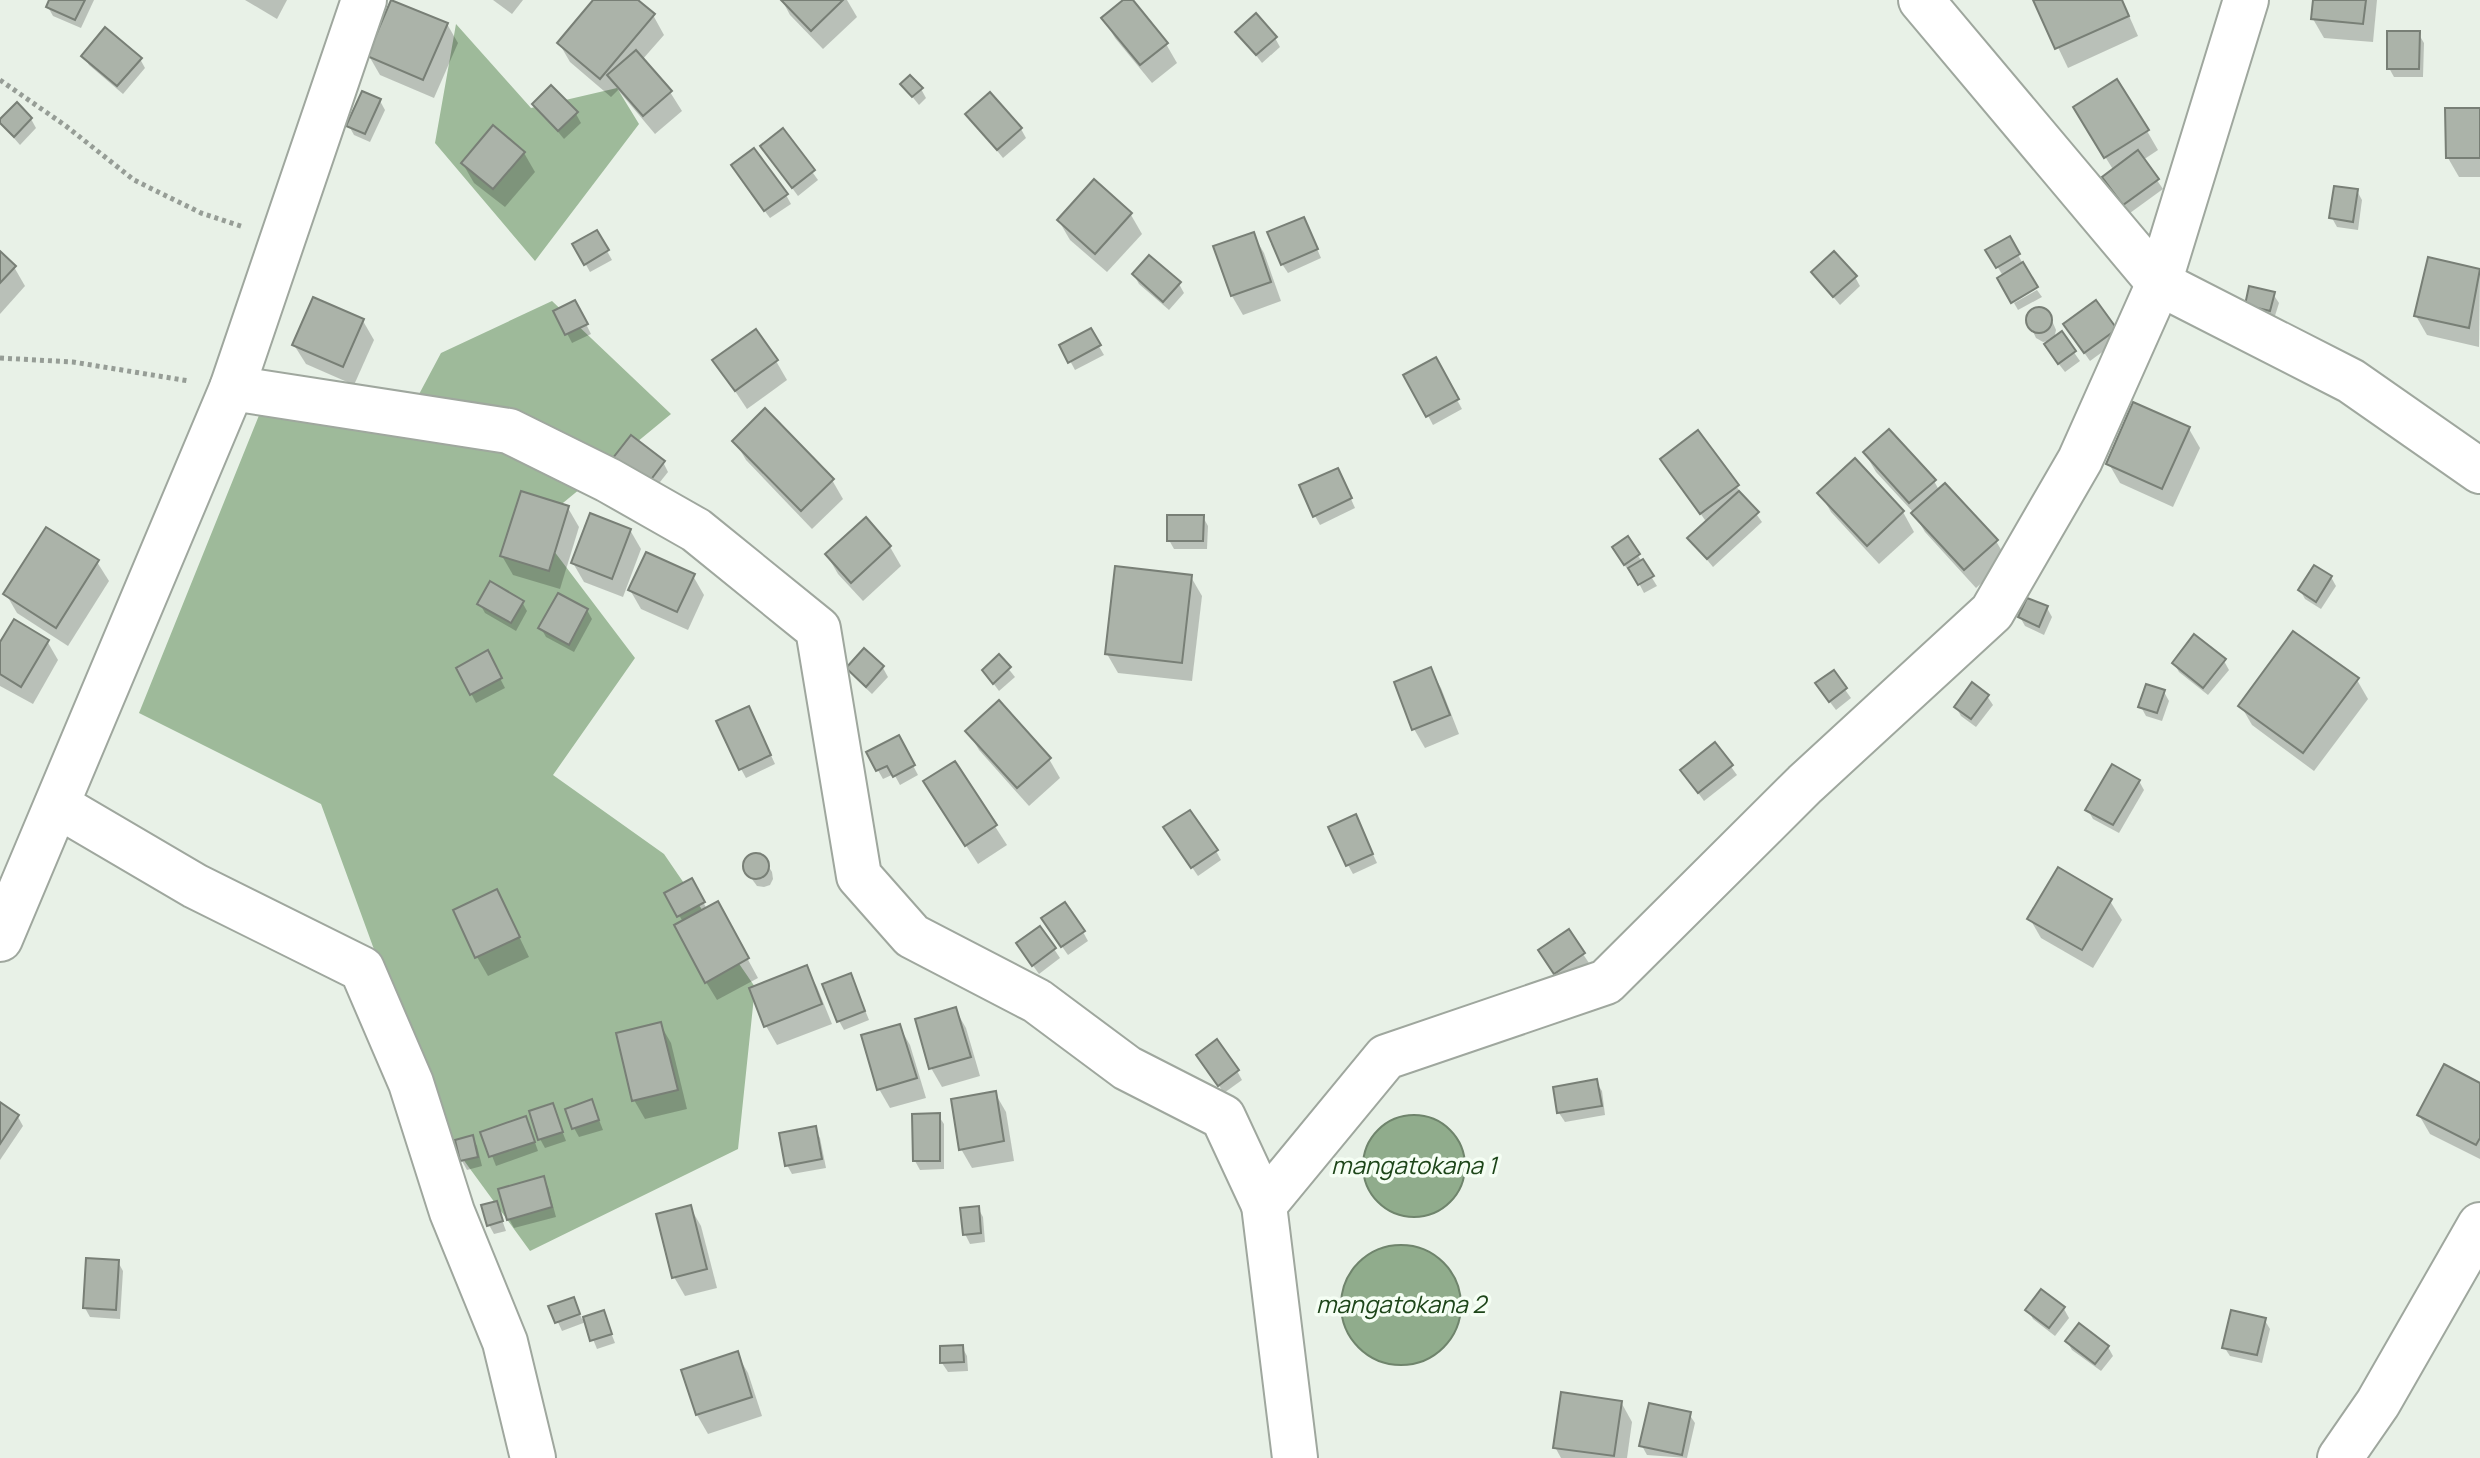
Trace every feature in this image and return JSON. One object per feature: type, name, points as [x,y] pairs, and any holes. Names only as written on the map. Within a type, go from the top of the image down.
[{"type":"street","points":[[0,939],[232,388],[364,0]]},
{"type":"street","points":[[1921,0],[2159,283],[2351,381],[2480,471]]},
{"type":"street","points":[[1264,1205],[1386,1057],[1606,982],[1805,784],[1992,612],[2080,460],[2159,283],[2246,0]]},
{"type":"street","points":[[232,388],[509,431],[608,480],[696,530],[818,629],[859,876],[912,936],[1037,1001],[1127,1068],[1223,1117],[1264,1205],[1295,1458]]},
{"type":"street","points":[[57,805],[195,886],[362,969],[411,1083],[452,1212],[505,1342],[533,1458]]},
{"type":"street","points":[[2340,1458],[2378,1403],[2480,1225]]},
{"type":"path","points":[[0,80],[66,126],[134,180],[201,213],[282,239]]},
{"type":"path","points":[[0,358],[73,362],[232,388]]},
{"type":"shaded area","points":[[456,24],[531,108],[617,88],[639,124],[535,261],[435,143]]},
{"type":"shaded area","points":[[552,301],[671,414],[535,526],[635,658],[553,775],[664,854],[755,987],[738,1149],[530,1251],[438,1125],[321,804],[139,713],[272,383],[417,398],[441,353]]},
{"type":"water","name":"mangatokana 1","points":[[1414,1115],[1433,1119],[1450,1130],[1461,1147],[1465,1166],[1461,1185],[1450,1202],[1433,1213],[1414,1217],[1395,1213],[1378,1202],[1367,1185],[1363,1166],[1367,1147],[1378,1130],[1395,1119]]},
{"type":"water","name":"mangatokana 2","points":[[1401,1245],[1424,1250],[1443,1263],[1456,1282],[1461,1305],[1456,1328],[1443,1347],[1424,1360],[1401,1365],[1378,1360],[1359,1347],[1346,1328],[1341,1305],[1346,1282],[1359,1263],[1378,1250]]},
{"type":"building","points":[[49,0],[85,0],[75,20],[46,7]]},
{"type":"building","points":[[391,0],[448,23],[423,80],[367,56]]},
{"type":"building","points":[[593,0],[638,0],[655,14],[600,79],[557,43]]},
{"type":"building","points":[[781,0],[843,0],[811,31]]},
{"type":"building","points":[[1123,0],[1133,0],[1168,43],[1140,65],[1101,18]]},
{"type":"building","points":[[2033,0],[2122,0],[2129,16],[2055,49]]},
{"type":"building","points":[[2313,0],[2366,0],[2363,24],[2311,19]]},
{"type":"building","points":[[1256,13],[1277,37],[1256,55],[1235,32]]},
{"type":"building","points":[[105,27],[142,58],[117,86],[81,56]]},
{"type":"building","points":[[2387,31],[2420,31],[2419,69],[2387,69]]},
{"type":"building","points":[[636,50],[672,91],[643,116],[607,75]]},
{"type":"building","points":[[910,75],[923,88],[912,97],[900,84]]},
{"type":"building","points":[[2117,79],[2149,130],[2104,158],[2073,107]]},
{"type":"building","points":[[551,85],[578,112],[558,131],[532,104]]},
{"type":"building","points":[[362,91],[381,99],[365,134],[346,126]]},
{"type":"building","points":[[990,92],[1022,128],[997,150],[965,114]]},
{"type":"building","points":[[17,102],[32,118],[14,137],[0,123],[0,119]]},
{"type":"building","points":[[2445,108],[2480,108],[2480,158],[2446,158]]},
{"type":"building","points":[[493,125],[525,152],[493,189],[461,163]]},
{"type":"building","points":[[783,128],[815,170],[792,188],[760,146]]},
{"type":"building","points":[[754,148],[788,194],[764,211],[731,165]]},
{"type":"building","points":[[2138,150],[2159,179],[2123,205],[2102,177]]},
{"type":"building","points":[[1094,179],[1132,213],[1095,254],[1057,220]]},
{"type":"building","points":[[2334,186],[2358,189],[2353,222],[2329,218]]},
{"type":"building","points":[[1304,217],[1318,249],[1281,265],[1267,232]]},
{"type":"building","points":[[597,230],[609,250],[584,265],[572,244]]},
{"type":"building","points":[[1254,232],[1271,282],[1231,296],[1213,246]]},
{"type":"building","points":[[2010,236],[2020,254],[1996,268],[1985,250]]},
{"type":"building","points":[[0,251],[16,266],[0,283]]},
{"type":"building","points":[[1834,251],[1857,276],[1833,297],[1811,272]]},
{"type":"building","points":[[1149,255],[1181,282],[1163,302],[1132,274]]},
{"type":"building","points":[[2428,257],[2480,269],[2469,328],[2414,316]]},
{"type":"building","points":[[2023,262],[2038,287],[2011,303],[1997,278]]},
{"type":"building","points":[[2249,286],[2275,292],[2270,311],[2245,305]]},
{"type":"building","points":[[313,297],[364,319],[343,367],[292,345]]},
{"type":"building","points":[[575,300],[588,324],[565,335],[553,311]]},
{"type":"building","points":[[2096,300],[2117,329],[2084,353],[2063,324]]},
{"type":"building","points":[[2039,307],[2048,311],[2052,320],[2048,329],[2039,333],[2030,329],[2026,320],[2030,311]]},
{"type":"building","points":[[1091,328],[1101,345],[1068,363],[1059,345]]},
{"type":"building","points":[[756,329],[778,360],[735,391],[712,360]]},
{"type":"building","points":[[2062,331],[2076,351],[2058,364],[2044,344]]},
{"type":"building","points":[[1436,357],[1459,399],[1426,417],[1403,375]]},
{"type":"building","points":[[2133,402],[2190,427],[2162,489],[2106,464]]},
{"type":"building","points":[[765,408],[834,479],[801,511],[732,441]]},
{"type":"building","points":[[1889,429],[1936,480],[1909,503],[1863,452]]},
{"type":"building","points":[[1698,430],[1739,485],[1700,514],[1660,459]]},
{"type":"building","points":[[631,435],[665,461],[643,490],[609,463]]},
{"type":"building","points":[[1855,458],[1904,511],[1867,546],[1817,493]]},
{"type":"building","points":[[1338,468],[1352,498],[1313,517],[1299,485]]},
{"type":"building","points":[[1945,483],[1998,540],[1964,570],[1911,513]]},
{"type":"building","points":[[521,491],[569,506],[549,571],[500,556]]},
{"type":"building","points":[[1739,491],[1759,512],[1707,559],[1687,538]]},
{"type":"building","points":[[590,513],[631,529],[612,579],[571,563]]},
{"type":"building","points":[[1167,515],[1204,515],[1203,541],[1167,541]]},
{"type":"building","points":[[866,517],[891,546],[851,583],[825,554]]},
{"type":"building","points":[[46,527],[99,560],[56,628],[3,594]]},
{"type":"building","points":[[1628,536],[1640,554],[1624,565],[1612,547]]},
{"type":"building","points":[[646,552],[695,574],[677,612],[628,590]]},
{"type":"building","points":[[1643,559],[1654,576],[1638,585],[1628,568]]},
{"type":"building","points":[[2314,565],[2332,576],[2316,602],[2298,590]]},
{"type":"building","points":[[1115,566],[1192,575],[1182,663],[1105,654]]},
{"type":"building","points":[[490,581],[524,601],[511,623],[477,604]]},
{"type":"building","points":[[558,593],[588,609],[569,645],[538,628]]},
{"type":"building","points":[[2027,598],[2048,606],[2039,627],[2018,617]]},
{"type":"building","points":[[14,619],[49,640],[21,687],[0,674],[0,642]]},
{"type":"building","points":[[2293,631],[2359,678],[2303,753],[2238,706]]},
{"type":"building","points":[[2194,634],[2226,659],[2203,688],[2172,663]]},
{"type":"building","points":[[864,648],[884,666],[866,687],[846,668]]},
{"type":"building","points":[[488,650],[502,678],[470,695],[456,668]]},
{"type":"building","points":[[999,654],[1011,667],[993,684],[982,670]]},
{"type":"building","points":[[1431,667],[1450,715],[1412,730],[1394,682]]},
{"type":"building","points":[[1834,670],[1847,688],[1829,702],[1815,683]]},
{"type":"building","points":[[1972,682],[1989,695],[1971,719],[1954,707]]},
{"type":"building","points":[[2146,684],[2165,690],[2157,713],[2138,707]]},
{"type":"building","points":[[999,700],[1051,758],[1017,788],[965,731]]},
{"type":"building","points":[[749,706],[771,755],[739,770],[716,721]]},
{"type":"building","points":[[899,735],[915,765],[893,777],[887,766],[876,771],[866,752]]},
{"type":"building","points":[[1715,742],[1733,765],[1698,793],[1680,770]]},
{"type":"building","points":[[955,761],[997,825],[965,846],[923,781]]},
{"type":"building","points":[[2112,764],[2140,780],[2113,825],[2085,810]]},
{"type":"building","points":[[1190,810],[1218,850],[1191,868],[1163,827]]},
{"type":"building","points":[[1356,814],[1373,854],[1346,866],[1328,827]]},
{"type":"building","points":[[756,853],[765,857],[769,866],[765,875],[756,879],[747,875],[743,866],[747,857]]},
{"type":"building","points":[[2058,867],[2112,899],[2082,950],[2027,919]]},
{"type":"building","points":[[692,878],[705,902],[677,917],[664,893]]},
{"type":"building","points":[[497,889],[520,937],[475,958],[453,910]]},
{"type":"building","points":[[718,901],[749,958],[705,983],[674,925]]},
{"type":"building","points":[[1065,902],[1085,931],[1061,947],[1041,918]]},
{"type":"building","points":[[1040,926],[1056,948],[1032,966],[1016,943]]},
{"type":"building","points":[[1569,929],[1585,953],[1554,974],[1538,950]]},
{"type":"building","points":[[807,965],[822,1004],[764,1027],[749,988]]},
{"type":"building","points":[[851,973],[865,1011],[837,1022],[822,984]]},
{"type":"building","points":[[956,1007],[971,1057],[929,1069],[915,1019]]},
{"type":"building","points":[[661,1022],[678,1090],[632,1101],[616,1033]]},
{"type":"building","points":[[900,1024],[917,1078],[877,1090],[861,1035]]},
{"type":"building","points":[[1217,1039],[1239,1070],[1218,1086],[1196,1055]]},
{"type":"building","points":[[2444,1064],[2480,1083],[2480,1138],[2476,1145],[2417,1115]]},
{"type":"building","points":[[1597,1079],[1602,1106],[1557,1113],[1553,1087]]},
{"type":"building","points":[[996,1091],[1004,1141],[959,1150],[951,1099]]},
{"type":"building","points":[[592,1099],[599,1120],[572,1129],[565,1109]]},
{"type":"building","points":[[0,1102],[19,1115],[0,1144]]},
{"type":"building","points":[[553,1103],[563,1132],[538,1140],[529,1111]]},
{"type":"building","points":[[940,1113],[940,1161],[913,1161],[912,1114]]},
{"type":"building","points":[[526,1116],[535,1142],[489,1157],[480,1132]]},
{"type":"building","points":[[816,1126],[822,1159],[785,1166],[779,1133]]},
{"type":"building","points":[[473,1135],[478,1157],[460,1161],[455,1140]]},
{"type":"building","points":[[544,1176],[552,1207],[507,1220],[498,1189]]},
{"type":"building","points":[[497,1201],[503,1221],[487,1226],[481,1205]]},
{"type":"building","points":[[691,1205],[707,1269],[672,1278],[656,1214]]},
{"type":"building","points":[[979,1206],[981,1233],[963,1235],[960,1208]]},
{"type":"building","points":[[86,1258],[119,1260],[116,1310],[83,1308]]},
{"type":"building","points":[[2041,1289],[2065,1307],[2049,1328],[2025,1310]]},
{"type":"building","points":[[574,1297],[580,1314],[555,1323],[548,1306]]},
{"type":"building","points":[[604,1310],[612,1334],[590,1341],[583,1317]]},
{"type":"building","points":[[2231,1310],[2266,1318],[2257,1355],[2222,1348]]},
{"type":"building","points":[[2079,1323],[2109,1346],[2095,1364],[2065,1341]]},
{"type":"building","points":[[963,1345],[964,1362],[940,1363],[940,1346]]},
{"type":"building","points":[[738,1351],[752,1397],[696,1415],[681,1370]]},
{"type":"building","points":[[1561,1392],[1622,1401],[1614,1456],[1553,1448]]},
{"type":"building","points":[[1649,1403],[1691,1412],[1682,1455],[1639,1446]]}]
